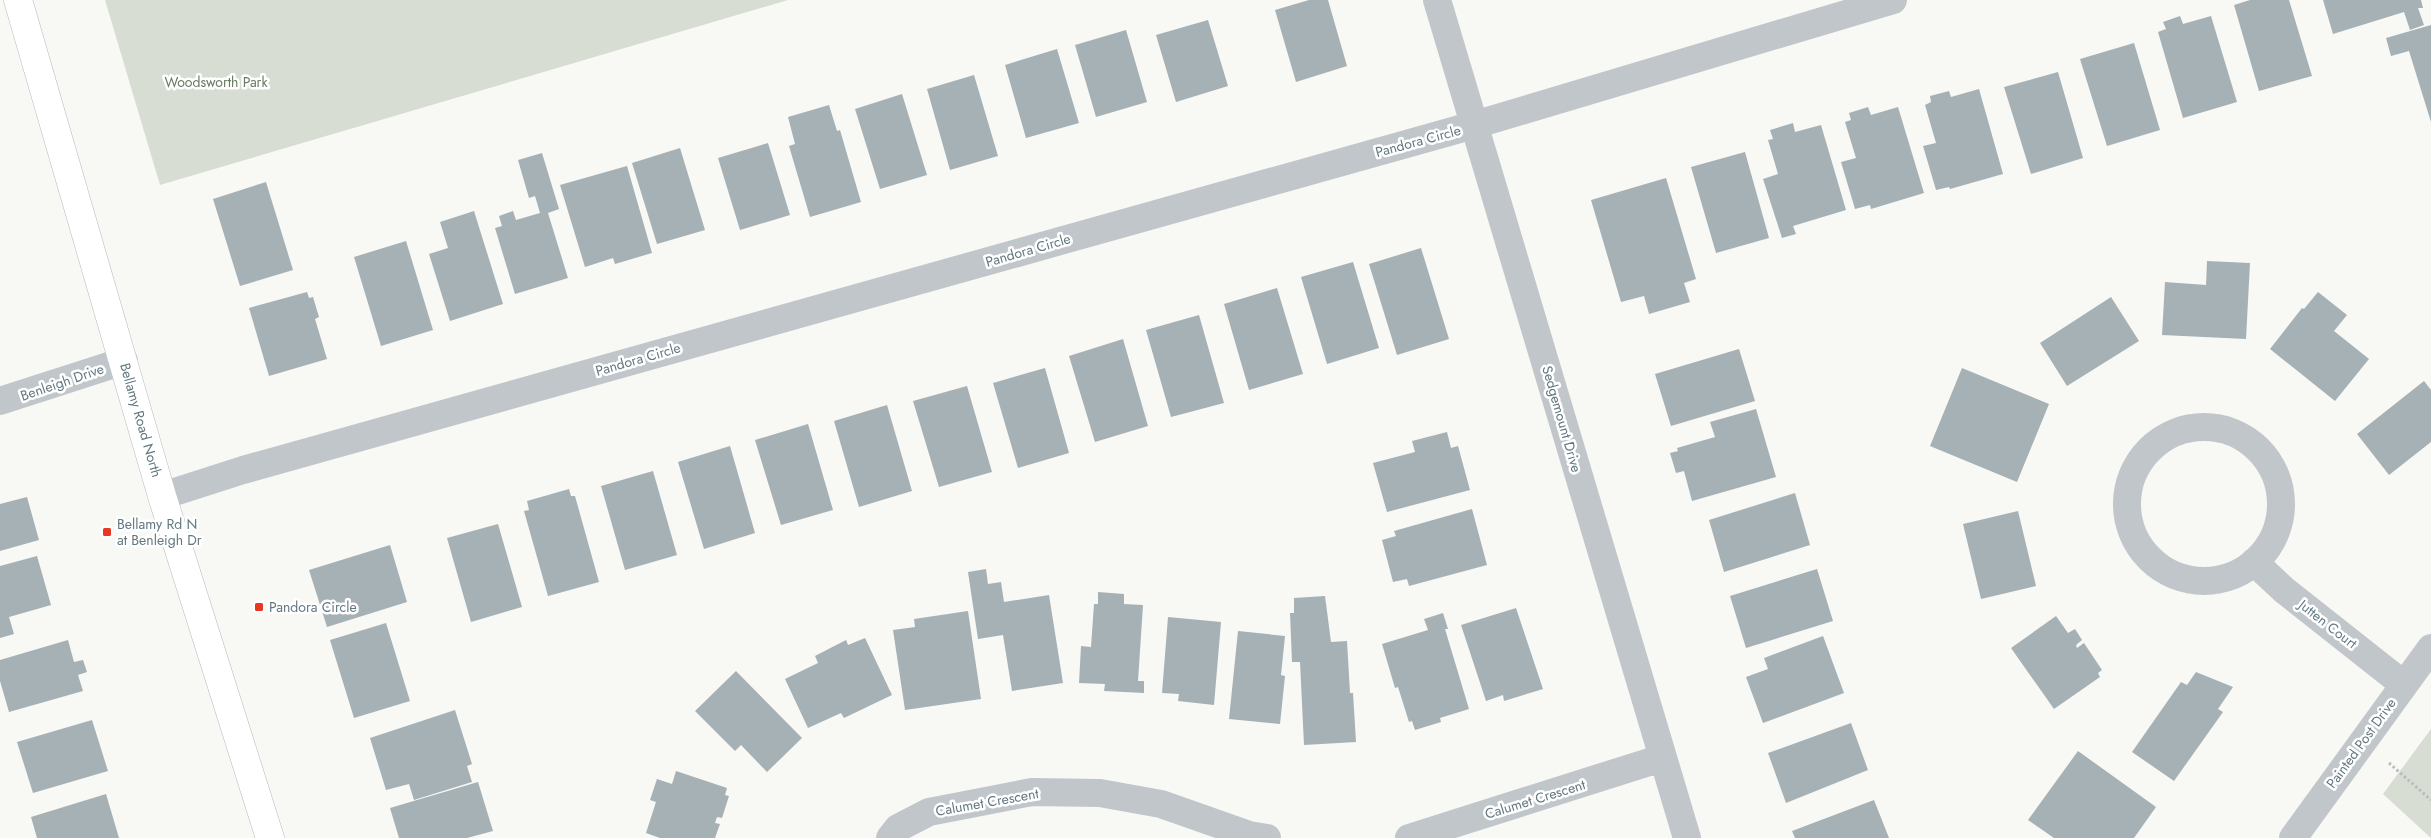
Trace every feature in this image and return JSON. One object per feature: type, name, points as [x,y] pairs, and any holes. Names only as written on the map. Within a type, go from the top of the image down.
[{"type":"street","name":"Bellamy Road North","points":[[18,0],[162,496],[270,838]]},
{"type":"street","name":"Sedgemount Drive","points":[[1437,0],[1687,838]]},
{"type":"street","name":"Pandora Circle","points":[[162,496],[243,470],[1474,125],[1894,0]]},
{"type":"street","name":"Benleigh Drive","points":[[0,401],[124,361]]},
{"type":"street","points":[[2183,428],[2230,430],[2265,454],[2283,500],[2275,539],[2254,562],[2229,576],[2185,581],[2148,560],[2126,518],[2128,482],[2144,452],[2183,428]]},
{"type":"street","name":"Jutten Court","points":[[2254,562],[2284,590],[2403,684]]},
{"type":"street","name":"Painted Post Drive","points":[[2293,838],[2363,739],[2431,648]]},
{"type":"street","name":"Calumet Crescent","points":[[1409,838],[1662,758]]},
{"type":"street","name":"Calumet Crescent","points":[[890,838],[898,828],[929,812],[1032,792],[1100,793],[1161,804],[1249,835],[1267,838]]},
{"type":"path","points":[[2363,739],[2431,800]]},
{"type":"green space","name":"Woodsworth Park","points":[[105,0],[788,0],[160,185]]},
{"type":"green space","points":[[2431,729],[2431,838],[2383,794]]},
{"type":"building","points":[[1309,0],[1328,0],[1347,66],[1296,82],[1275,10]]},
{"type":"building","points":[[2250,0],[2289,0],[2312,76],[2259,91],[2234,5]]},
{"type":"building","points":[[2323,0],[2421,0],[2423,8],[2418,8],[2424,25],[2410,30],[2404,12],[2333,34]]},
{"type":"building","points":[[2180,16],[2183,24],[2211,16],[2237,102],[2183,118],[2158,32],[2166,29],[2163,22]]},
{"type":"building","points":[[1208,20],[1228,86],[1176,102],[1156,35]]},
{"type":"building","points":[[2431,25],[2431,122],[2409,51],[2391,56],[2386,38]]},
{"type":"building","points":[[1126,30],[1147,102],[1096,117],[1075,45]]},
{"type":"building","points":[[2134,43],[2160,130],[2107,146],[2080,59]]},
{"type":"building","points":[[1057,49],[1079,123],[1026,138],[1005,65]]},
{"type":"building","points":[[2058,72],[2083,158],[2031,174],[2004,87]]},
{"type":"building","points":[[974,75],[998,156],[950,170],[927,89]]},
{"type":"building","points":[[1979,89],[2003,174],[1950,189],[1949,187],[1936,190],[1923,146],[1936,143],[1925,105],[1931,102],[1930,96],[1949,91],[1951,97]]},
{"type":"building","points":[[902,94],[927,175],[880,189],[855,109]]},
{"type":"building","points":[[829,105],[837,131],[840,130],[861,202],[810,217],[789,146],[795,144],[788,117]]},
{"type":"building","points":[[1868,107],[1871,115],[1898,107],[1924,193],[1871,209],[1870,205],[1855,209],[1841,162],[1856,158],[1845,122],[1851,120],[1849,113]]},
{"type":"building","points":[[1793,123],[1795,132],[1821,125],[1846,210],[1793,226],[1796,234],[1782,238],[1763,179],[1778,174],[1768,140],[1773,139],[1770,130]]},
{"type":"building","points":[[768,143],[790,215],[740,230],[718,158]]},
{"type":"building","points":[[680,148],[705,230],[657,244],[632,163]]},
{"type":"building","points":[[1745,152],[1769,238],[1716,253],[1691,167]]},
{"type":"building","points":[[542,153],[559,209],[548,213],[568,278],[515,294],[495,228],[502,226],[499,216],[513,211],[516,220],[540,213],[535,196],[529,198],[518,160]]},
{"type":"building","points":[[627,166],[652,253],[615,264],[613,258],[585,267],[560,185]]},
{"type":"building","points":[[1666,178],[1696,279],[1684,283],[1690,302],[1649,314],[1644,296],[1621,302],[1591,200]]},
{"type":"building","points":[[266,182],[293,270],[240,286],[213,199]]},
{"type":"building","points":[[474,211],[503,304],[450,321],[429,254],[448,248],[440,222]]},
{"type":"building","points":[[406,241],[433,330],[381,346],[354,257]]},
{"type":"building","points":[[1421,248],[1449,339],[1397,355],[1369,264]]},
{"type":"building","points":[[2207,261],[2250,263],[2246,339],[2162,335],[2165,282],[2206,285]]},
{"type":"building","points":[[1353,262],[1379,348],[1327,364],[1301,277]]},
{"type":"building","points":[[1277,288],[1303,374],[1249,390],[1224,304]]},
{"type":"building","points":[[307,292],[309,298],[313,297],[319,317],[315,319],[327,359],[269,376],[249,308]]},
{"type":"building","points":[[2318,292],[2347,315],[2334,331],[2369,359],[2335,401],[2270,349],[2302,308],[2304,309]]},
{"type":"building","points":[[2111,297],[2139,341],[2067,386],[2040,343]]},
{"type":"building","points":[[1199,315],[1224,403],[1171,417],[1146,330]]},
{"type":"building","points":[[1123,339],[1148,426],[1095,442],[1069,356]]},
{"type":"building","points":[[1739,349],[1755,401],[1671,426],[1655,374]]},
{"type":"building","points":[[1045,368],[1069,453],[1018,468],[993,383]]},
{"type":"building","points":[[1962,368],[2049,404],[2017,482],[1930,446]]},
{"type":"building","points":[[2424,381],[2431,390],[2431,442],[2389,475],[2357,434]]},
{"type":"building","points":[[967,386],[992,472],[939,487],[913,401]]},
{"type":"building","points":[[887,405],[912,491],[859,507],[834,421]]},
{"type":"building","points":[[1756,409],[1776,477],[1692,501],[1684,471],[1676,473],[1670,453],[1678,451],[1677,448],[1715,437],[1710,422]]},
{"type":"building","points":[[808,424],[833,510],[781,525],[755,440]]},
{"type":"building","points":[[1447,432],[1451,448],[1458,446],[1470,490],[1387,512],[1373,463],[1415,452],[1412,441]]},
{"type":"building","points":[[730,446],[755,533],[704,549],[678,462]]},
{"type":"building","points":[[653,471],[677,555],[625,570],[601,486]]},
{"type":"building","points":[[569,489],[571,496],[575,496],[599,582],[548,596],[524,511],[529,510],[527,501]]},
{"type":"building","points":[[1795,493],[1810,545],[1724,572],[1709,520]]},
{"type":"building","points":[[27,497],[39,540],[0,551],[0,504]]},
{"type":"building","points":[[1472,509],[1487,565],[1409,586],[1407,579],[1393,582],[1382,540],[1396,536],[1394,531]]},
{"type":"building","points":[[2018,511],[2036,586],[1981,599],[1963,524]]},
{"type":"building","points":[[498,524],[522,607],[471,622],[447,538]]},
{"type":"building","points":[[390,545],[407,602],[327,627],[309,570]]},
{"type":"building","points":[[37,556],[51,605],[9,617],[14,634],[0,638],[0,566]]},
{"type":"building","points":[[986,569],[988,584],[1001,582],[1004,602],[1049,595],[1063,683],[1012,691],[1003,635],[978,639],[968,572]]},
{"type":"building","points":[[1817,569],[1833,621],[1746,648],[1730,596]]},
{"type":"building","points":[[1098,592],[1124,594],[1124,604],[1143,605],[1138,681],[1144,681],[1144,693],[1104,691],[1105,684],[1079,683],[1081,646],[1091,647],[1094,604],[1098,604]]},
{"type":"building","points":[[1325,596],[1331,642],[1347,641],[1350,693],[1353,693],[1356,742],[1304,745],[1300,662],[1292,662],[1290,613],[1294,613],[1294,598]]},
{"type":"building","points":[[1516,608],[1543,689],[1504,701],[1503,695],[1486,701],[1461,625]]},
{"type":"building","points":[[968,611],[981,699],[905,710],[893,630],[915,627],[914,619]]},
{"type":"building","points":[[1443,613],[1448,629],[1445,629],[1469,709],[1440,718],[1441,722],[1415,730],[1412,721],[1409,722],[1398,687],[1395,688],[1382,644],[1428,630],[1424,619]]},
{"type":"building","points":[[2056,616],[2068,633],[2075,629],[2082,640],[2076,645],[2077,648],[2084,643],[2102,670],[2098,673],[2100,677],[2054,709],[2011,648]]},
{"type":"building","points":[[1168,617],[1221,622],[1214,705],[1178,701],[1179,694],[1162,693]]},
{"type":"building","points":[[386,623],[410,701],[354,718],[330,640]]},
{"type":"building","points":[[1238,631],[1285,636],[1281,675],[1285,676],[1280,724],[1229,719]]},
{"type":"building","points":[[1823,636],[1844,693],[1763,723],[1746,677],[1768,669],[1764,658]]},
{"type":"building","points":[[865,638],[892,695],[844,718],[841,713],[808,728],[785,679],[818,663],[815,656],[846,640],[848,645]]},
{"type":"building","points":[[68,640],[74,662],[83,660],[87,672],[78,675],[83,691],[9,712],[0,681],[0,660]]},
{"type":"building","points":[[736,671],[802,738],[767,772],[741,745],[735,751],[695,711]]},
{"type":"building","points":[[2196,672],[2233,687],[2218,709],[2223,712],[2174,781],[2132,752],[2181,682],[2187,685]]},
{"type":"building","points":[[455,710],[472,764],[467,766],[472,782],[414,800],[409,784],[386,790],[370,738]]},
{"type":"building","points":[[92,720],[108,771],[33,793],[17,742]]},
{"type":"building","points":[[1851,723],[1868,770],[1786,803],[1768,753]]},
{"type":"building","points":[[2078,751],[2156,807],[2134,838],[2054,838],[2028,820]]},
{"type":"building","points":[[676,771],[727,788],[725,795],[729,796],[722,818],[717,817],[715,823],[720,824],[715,838],[660,838],[646,833],[656,802],[650,800],[657,779],[672,784]]},
{"type":"building","points":[[478,782],[493,831],[467,838],[399,838],[390,808]]},
{"type":"building","points":[[106,794],[119,838],[37,838],[31,817]]},
{"type":"building","points":[[1874,800],[1889,838],[1795,838],[1792,831]]},
{"type":"place","name":"Bellamy Rd N at Benleigh Dr","points":[[107,532]]},
{"type":"place","name":"Pandora Circle","points":[[259,607]]}]
